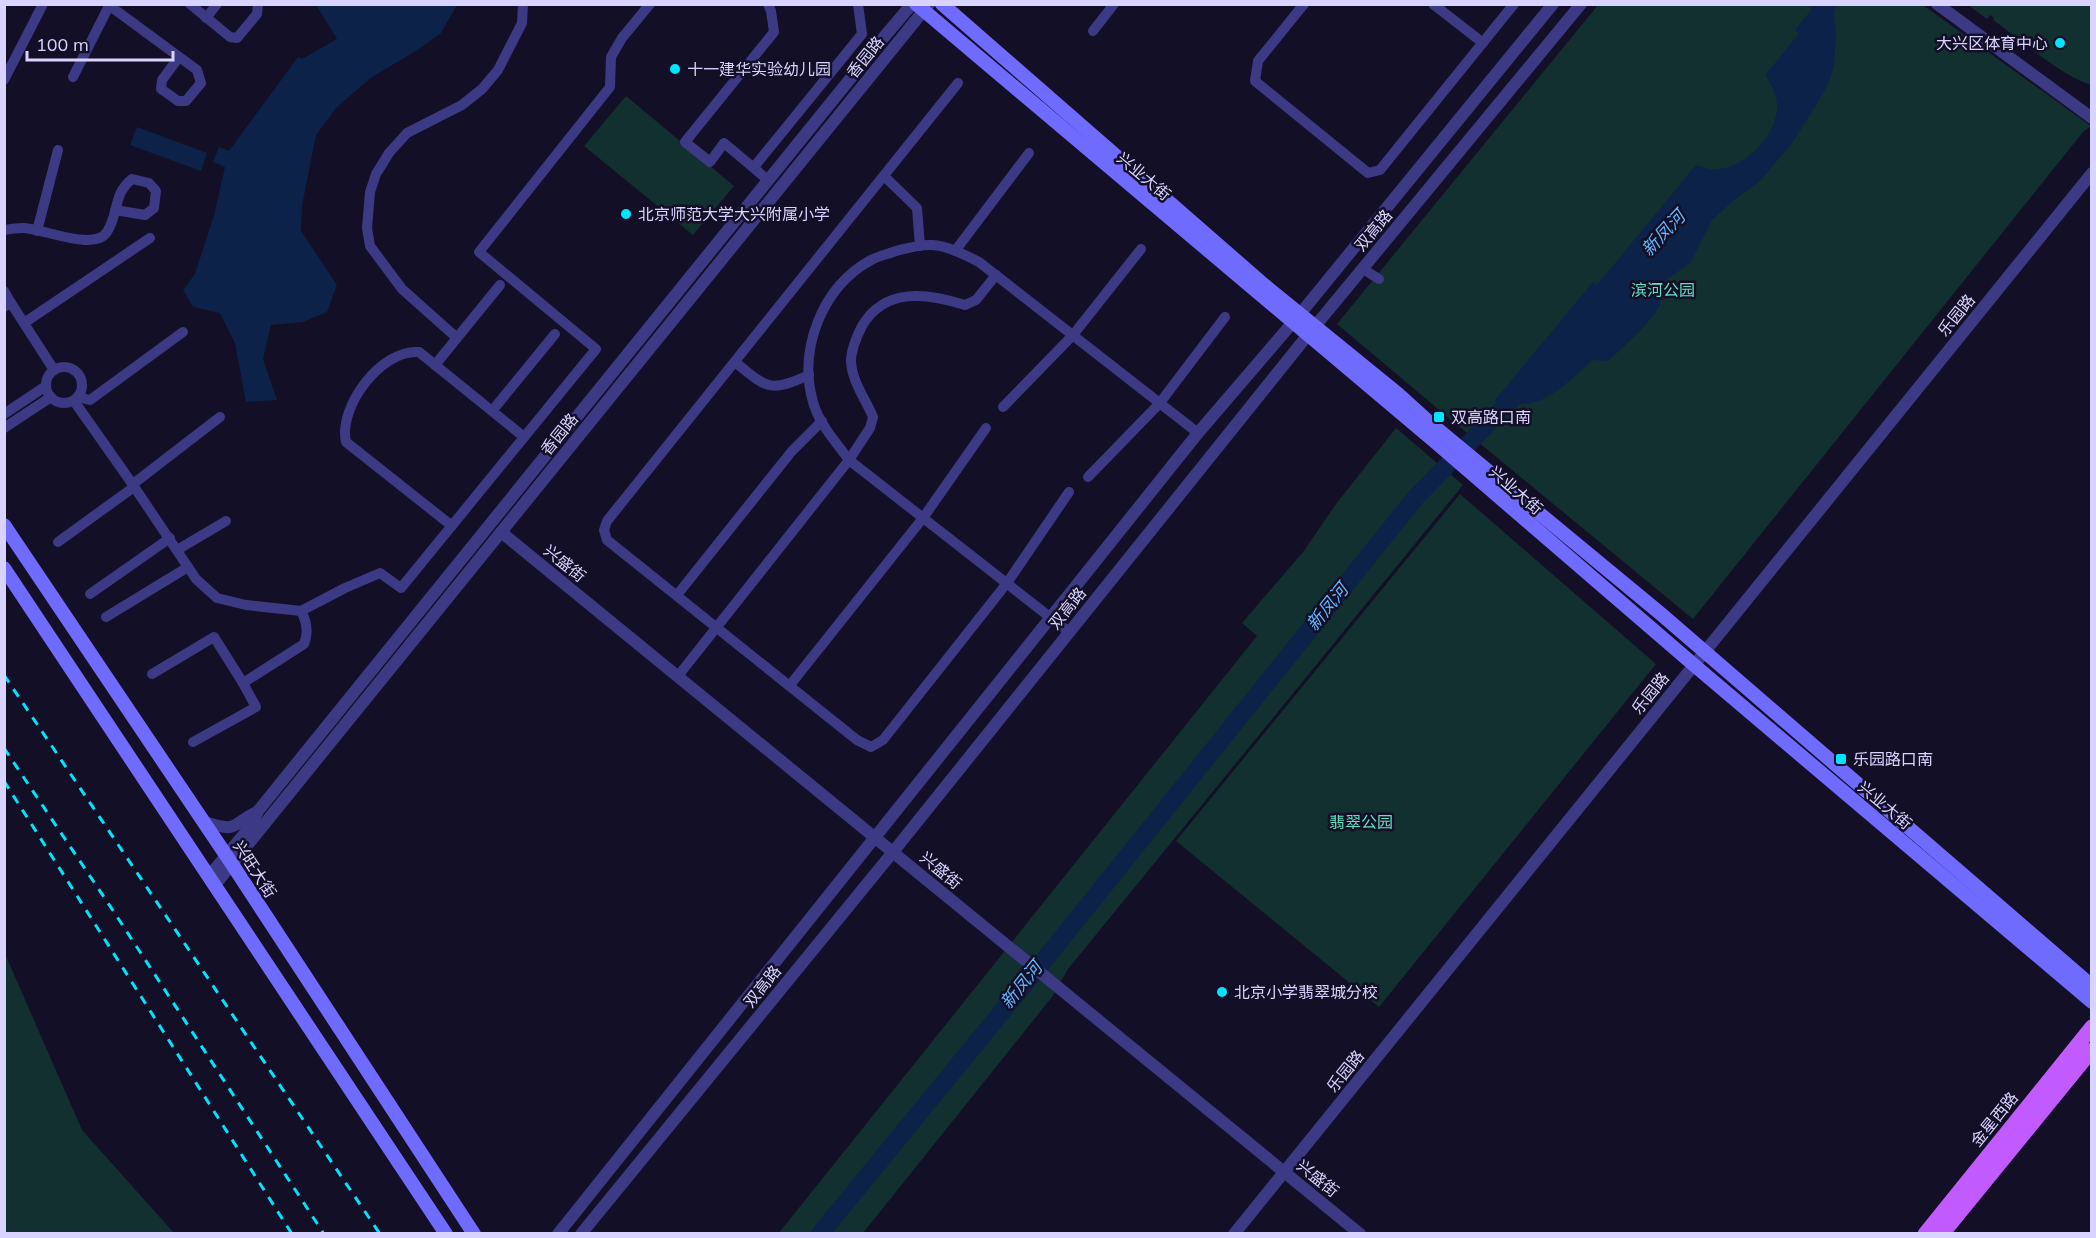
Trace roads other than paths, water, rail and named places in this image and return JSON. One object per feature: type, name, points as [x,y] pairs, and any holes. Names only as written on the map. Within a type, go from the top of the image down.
[{"type":"main road","name":"兴业大街","points":[[942,4],[1311,331],[1398,394],[1437,436],[1704,652],[2091,986]]},
{"type":"main road","name":"兴业大街","points":[[920,6],[1296,318]]},
{"type":"main road","name":"兴业大街","points":[[1469,463],[1694,665],[2091,1002]]},
{"type":"main road","name":"兴旺大街","points":[[4,525],[204,822],[474,1233]]},
{"type":"main road","points":[[4,568],[446,1233]]},
{"type":"main road","name":"金星西路","points":[[1925,1233],[2091,1027]]},
{"type":"main road","name":"金星西路","points":[[1942,1233],[2091,1050]]},
{"type":"street","points":[[4,80],[43,4]]},
{"type":"street","points":[[190,4],[230,37],[237,38],[257,14],[258,4]]},
{"type":"street","points":[[206,18],[217,4]]},
{"type":"street","points":[[457,338],[402,289],[370,246],[367,228],[370,192],[376,174],[389,153],[407,133],[462,105],[482,89],[493,76],[507,54],[522,22],[523,4]]},
{"type":"street","points":[[76,399],[196,579],[218,598],[246,605],[301,611],[380,573],[401,588],[596,349],[479,252],[610,87],[611,57],[622,38],[650,4]]},
{"type":"street","points":[[768,4],[774,32],[686,142],[710,162],[724,143],[768,180]]},
{"type":"street","points":[[754,168],[862,34],[858,4]]},
{"type":"street","points":[[1093,31],[1114,4]]},
{"type":"street","points":[[1305,4],[1258,61],[1255,81],[1368,173],[1380,170],[1514,4]]},
{"type":"street","points":[[1433,4],[1483,43]]},
{"type":"street","name":"双高路","points":[[558,1233],[1198,433],[1296,318],[1552,4]]},
{"type":"street","name":"双高路","points":[[581,1233],[892,852],[1311,331],[1581,4]]},
{"type":"street","points":[[1937,4],[2091,118]]},
{"type":"street","points":[[72,77],[110,5],[179,57]]},
{"type":"street","name":"香园路","points":[[229,860],[258,811],[768,180],[920,6]]},
{"type":"street","name":"香园路","points":[[212,880],[501,532],[920,6]]},
{"type":"street","points":[[958,83],[607,521],[604,530],[607,540],[856,740],[871,747],[883,741],[1007,584],[1069,492]]},
{"type":"street","points":[[37,231],[58,150]]},
{"type":"street","points":[[955,251],[1029,153]]},
{"type":"street","name":"乐园路","points":[[1234,1233],[2091,173]]},
{"type":"street","points":[[884,176],[917,208],[920,246]]},
{"type":"street","points":[[4,230],[24,228],[73,239],[95,239],[105,235],[111,226],[115,210]]},
{"type":"street","points":[[24,323],[150,238]]},
{"type":"street","points":[[1069,632],[849,460],[822,421],[813,403],[809,375],[811,343],[819,319],[834,291],[852,273],[871,260],[910,247],[933,245],[955,251],[979,262],[1198,433]]},
{"type":"street","points":[[1003,407],[1073,335],[1141,249]]},
{"type":"street","points":[[1363,269],[1379,279]]},
{"type":"street","points":[[678,676],[849,460],[870,428],[873,417],[858,390],[851,361],[857,336],[869,314],[893,300],[916,295],[939,297],[965,305],[976,300],[996,275]]},
{"type":"street","points":[[435,365],[500,285]]},
{"type":"street","points":[[4,291],[8,305],[24,323],[54,370]]},
{"type":"street","points":[[1088,477],[1160,404],[1225,316]]},
{"type":"street","points":[[76,399],[82,386],[80,375],[65,367],[54,370],[46,386],[51,397],[62,403],[76,399],[90,400],[183,332]]},
{"type":"street","points":[[492,411],[555,334]]},
{"type":"street","points":[[452,526],[346,442],[343,431],[347,416],[357,394],[371,375],[390,360],[408,351],[419,352],[524,437]]},
{"type":"street","points":[[735,362],[769,386],[784,386],[809,375]]},
{"type":"street","points":[[4,414],[46,386]]},
{"type":"street","points":[[4,428],[51,397]]},
{"type":"street","points":[[58,542],[220,417]]},
{"type":"street","points":[[677,595],[792,451],[822,421]]},
{"type":"street","points":[[790,685],[924,518],[986,428]]},
{"type":"street","points":[[177,550],[226,521]]},
{"type":"street","name":"兴盛街","points":[[501,532],[1360,1233]]},
{"type":"street","points":[[90,594],[170,538]]},
{"type":"street","points":[[106,617],[188,567]]},
{"type":"street","points":[[243,683],[304,644],[308,634],[301,611]]},
{"type":"street","points":[[152,674],[214,637],[243,683],[256,707],[193,742]]},
{"type":"street","points":[[204,822],[222,828],[232,828],[258,811]]},
{"type":"street","points":[[548,1233],[588,1196]]},
{"type":"water","points":[[316,5],[457,5],[441,33],[372,77],[337,107],[316,135],[302,206],[301,231],[337,285],[327,312],[303,322],[271,325],[263,359],[277,400],[246,402],[235,343],[220,313],[193,307],[183,290],[195,274],[214,215],[225,167],[213,162],[219,147],[229,151],[298,57],[302,59],[337,39]]},
{"type":"water","points":[[1807,5],[1836,5],[1834,67],[1828,84],[1793,142],[1759,182],[1712,220],[1690,263],[1666,280],[1661,303],[1646,325],[1626,345],[1608,361],[1593,360],[1566,384],[1546,397],[1524,404],[1512,403],[1506,409],[1495,400],[1593,282],[1597,285],[1696,165],[1713,169],[1729,167],[1749,156],[1765,139],[1775,119],[1777,100],[1765,75],[1799,34],[1795,30],[1812,9]]},
{"type":"water","points":[[137,127],[207,153],[201,171],[130,145]]},
{"type":"waterway","name":"新凤河","points":[[820,1234],[1050,953],[1416,497],[1520,391]]},
{"type":"railway","points":[[4,675],[380,1234]]},
{"type":"railway","points":[[4,748],[324,1234]]},
{"type":"railway","points":[[4,781],[292,1234]]},
{"type":"place","name":"大兴区体育中心","points":[[2060,43]]},
{"type":"place","name":"十一建华实验幼儿园","points":[[675,69]]},
{"type":"place","name":"北京师范大学大兴附属小学","points":[[626,214]]},
{"type":"place","name":"双高路口南","points":[[1439,417]]},
{"type":"place","name":"乐园路口南","points":[[1841,759]]},
{"type":"place","name":"北京小学翡翠城分校","points":[[1222,992]]},
{"type":"park label","name":"滨河公园","points":[[1663,290]]},
{"type":"park label","name":"翡翠公园","points":[[1361,822]]}]
